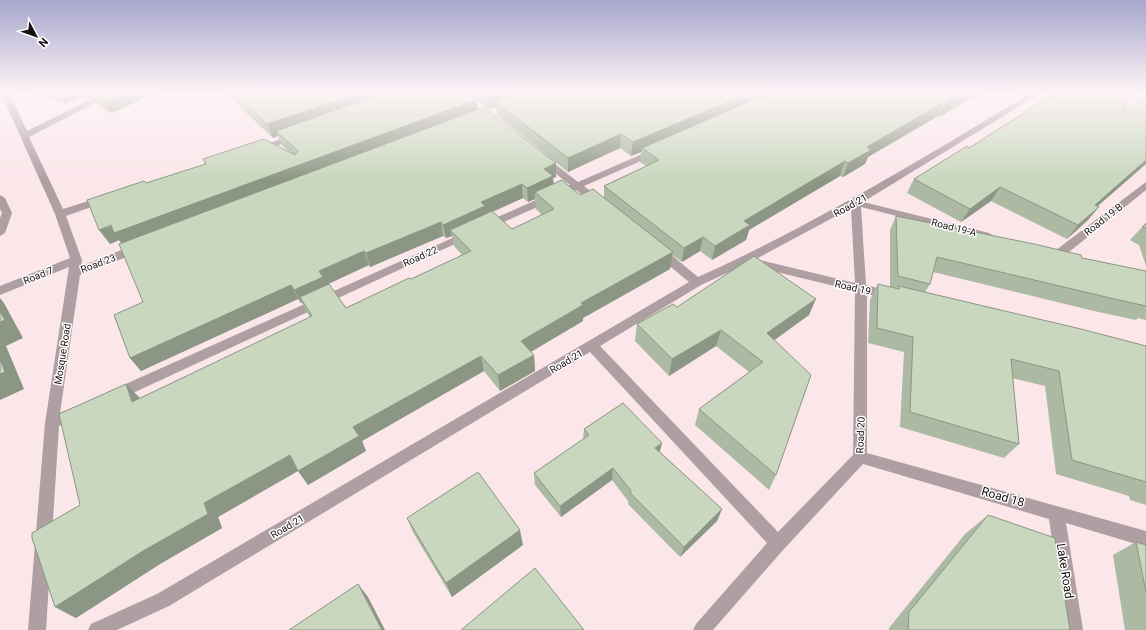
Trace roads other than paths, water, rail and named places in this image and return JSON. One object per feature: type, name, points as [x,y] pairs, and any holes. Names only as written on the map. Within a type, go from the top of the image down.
[{"type":"street","name":"Mosque Road","points":[[18,122],[60,214],[76,266],[52,423],[37,630]]},
{"type":"street","points":[[24,136],[51,122]]},
{"type":"street","name":"Road 21","points":[[96,630],[162,600],[592,346],[697,282],[747,261],[856,203],[988,122]]},
{"type":"street","points":[[252,151],[304,134]]},
{"type":"street","name":"Road 22","points":[[102,400],[577,185],[665,147]]},
{"type":"street","points":[[536,153],[607,209]]},
{"type":"street","name":"Road 19-B","points":[[1074,256],[1056,252],[1146,185]]},
{"type":"street","points":[[60,214],[112,197]]},
{"type":"street","points":[[0,198],[7,213],[0,232]]},
{"type":"street","name":"Road 19-A","points":[[856,203],[999,238]]},
{"type":"street","name":"Road 20","points":[[702,630],[778,543],[860,457],[862,311],[856,203]]},
{"type":"street","points":[[649,243],[697,282]]},
{"type":"street","name":"Road 23","points":[[76,266],[149,244]]},
{"type":"street","name":"Road 19","points":[[747,261],[898,297]]},
{"type":"street","name":"Road 7","points":[[0,291],[76,266]]},
{"type":"street","points":[[592,346],[778,543]]},
{"type":"street","points":[[52,423],[81,410]]},
{"type":"street","name":"Road 18","points":[[860,457],[1146,539]]},
{"type":"street","name":"Lake Road","points":[[1056,512],[1074,630]]}]
